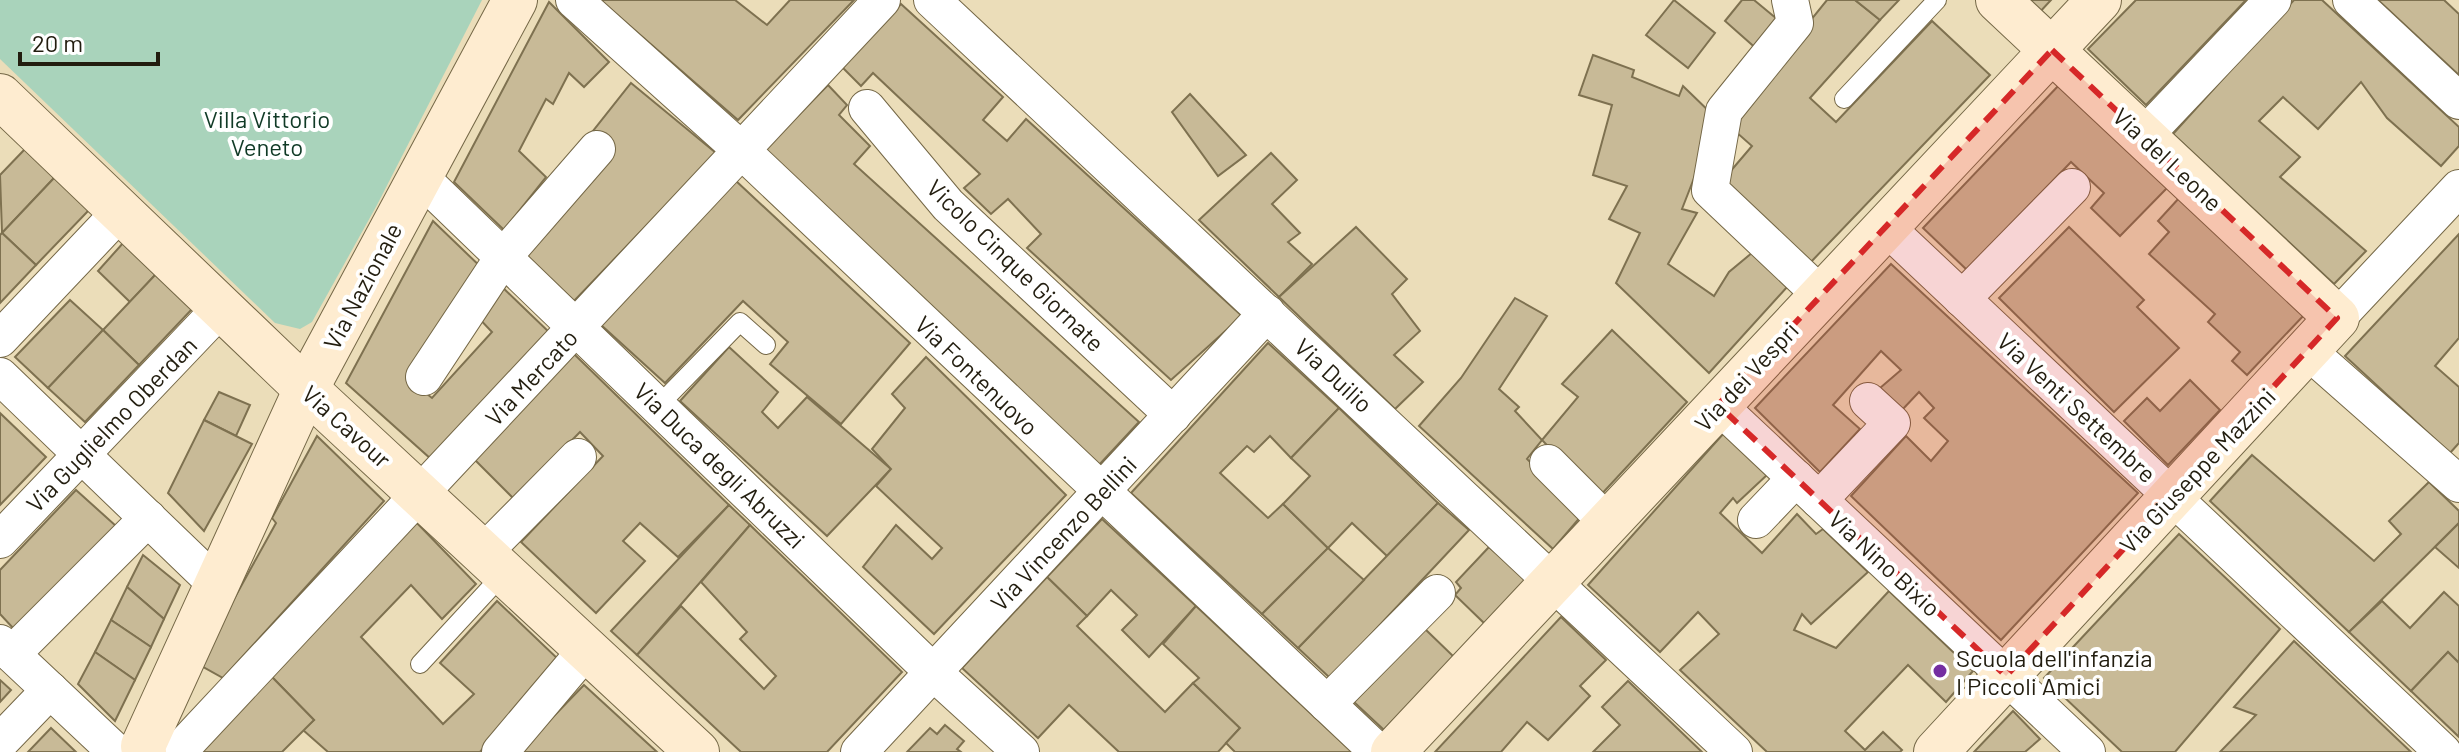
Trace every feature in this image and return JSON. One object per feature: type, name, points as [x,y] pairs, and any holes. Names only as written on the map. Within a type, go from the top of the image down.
[{"type":"street","name":"Via Nazionale","points":[[144,752],[143,746],[215,583],[306,389],[515,0]]},
{"type":"street","name":"Via Fontenuovo","points":[[574,0],[740,149],[1100,493],[1378,752]]},
{"type":"street","name":"Via Mercato","points":[[178,752],[882,0]]},
{"type":"street","name":"Via Duilio","points":[[932,0],[1734,752]]},
{"type":"street","points":[[1790,0],[1795,23],[1721,126],[1710,190],[1821,295]]},
{"type":"street","name":"Via del Leone","points":[[1998,0],[2337,318]]},
{"type":"street","name":"Via dei Vespri","points":[[1393,752],[2099,0]]},
{"type":"street","points":[[2144,136],[2273,0]]},
{"type":"street","points":[[2351,0],[2459,101]]},
{"type":"street","name":"Vicolo Cinque Giornate","points":[[867,108],[948,205],[1173,415]]},
{"type":"street","name":"Via Cavour","points":[[7,116],[121,211],[306,389],[697,752]]},
{"type":"street","points":[[424,377],[504,256],[597,149]]},
{"type":"street","name":"Via Duca degli Abruzzi","points":[[420,177],[933,672],[1021,752]]},
{"type":"street","points":[[1962,299],[2072,187]]},
{"type":"street","name":"Via Giuseppe Mazzini","points":[[1936,752],[2459,188]]},
{"type":"street","points":[[0,339],[121,211]]},
{"type":"street","name":"Via Venti Settembre","points":[[1886,227],[2443,752]]},
{"type":"street","name":"Via Guglielmo Oberdan","points":[[0,540],[221,308]]},
{"type":"street","name":"Via Vincenzo Bellini","points":[[859,752],[1267,313]]},
{"type":"street","points":[[2308,351],[2459,484]]},
{"type":"street","points":[[0,376],[215,583]]},
{"type":"street","points":[[1756,520],[1808,489],[1892,423],[1868,401]]},
{"type":"street","name":"Via Nino Bixio","points":[[1718,405],[2006,676],[2065,745]]},
{"type":"street","points":[[494,562],[578,457]]},
{"type":"street","points":[[1548,463],[1608,523]]},
{"type":"street","points":[[116,752],[6,648],[148,518]]},
{"type":"street","points":[[1327,704],[1437,593]]},
{"type":"street","points":[[500,752],[587,649]]},
{"type":"street","points":[[0,742],[50,690]]},
{"type":"lane","points":[[1844,99],[1937,0]]},
{"type":"lane","points":[[659,405],[740,322],[766,345]]},
{"type":"lane","points":[[420,664],[494,562]]},
{"type":"highlighted area","points":[[2052,50],[2337,318],[2006,676],[1718,405]]},
{"type":"green space","name":"Villa Vittorio Veneto","points":[[0,0],[482,0],[377,205],[312,322],[300,329],[275,323],[0,59]]},
{"type":"building","points":[[600,0],[735,0],[767,25],[790,0],[854,0],[738,120]]},
{"type":"building","points":[[1674,0],[1715,33],[1688,68],[1646,35]]},
{"type":"building","points":[[1742,0],[1754,0],[1783,24],[1759,51],[1725,21]]},
{"type":"building","points":[[1827,0],[1855,0],[1880,20],[1810,98],[1836,122],[1932,21],[1990,75],[1809,264],[1723,180],[1752,146],[1727,124]]},
{"type":"building","points":[[1855,0],[1899,0],[1880,20]]},
{"type":"building","points":[[2023,0],[2051,0],[2038,14]]},
{"type":"building","points":[[2136,0],[2246,0],[2146,105],[2088,49]]},
{"type":"building","points":[[2294,0],[2322,0],[2459,127],[2459,146],[2441,166],[2387,118],[2361,82],[2318,129],[2283,97],[2259,121],[2300,157],[2280,177],[2366,251],[2334,284],[2173,134]]},
{"type":"building","points":[[2378,0],[2444,0],[2459,14],[2459,75]]},
{"type":"building","points":[[549,2],[609,62],[584,87],[569,73],[553,104],[546,99],[519,151],[546,177],[504,230],[454,182]]},
{"type":"building","points":[[901,4],[1003,97],[983,120],[1007,141],[1026,119],[1242,316],[1171,380],[1027,248],[1041,234],[1008,199],[991,214],[964,188],[980,174],[873,73],[861,86],[842,67]]},
{"type":"building","points":[[1593,55],[1634,70],[1632,77],[1679,96],[1683,86],[1717,119],[1682,209],[1697,213],[1668,264],[1714,296],[1729,272],[1753,252],[1788,286],[1709,373],[1616,283],[1640,233],[1609,219],[1627,186],[1593,175],[1612,105],[1579,95]]},
{"type":"building","points":[[631,83],[716,153],[574,301],[522,253],[612,150],[593,131]]},
{"type":"building","points":[[2060,84],[2168,187],[2120,236],[2091,208],[2104,193],[2071,162],[1967,270],[1923,228]]},
{"type":"building","points":[[828,85],[847,105],[839,115],[870,146],[854,164],[1139,422],[1098,466],[765,149]]},
{"type":"building","points":[[1190,94],[1246,155],[1218,176],[1172,112]]},
{"type":"building","points":[[25,149],[55,177],[2,233],[0,175]]},
{"type":"building","points":[[1271,153],[1297,180],[1272,204],[1300,233],[1288,242],[1312,264],[1279,297],[1199,220]]},
{"type":"building","points":[[55,177],[89,210],[36,265],[2,233]]},
{"type":"building","points":[[735,180],[910,343],[841,424],[770,364],[788,342],[743,301],[665,383],[600,324]]},
{"type":"building","points":[[2180,197],[2306,313],[2247,375],[2232,361],[2240,352],[2208,322],[2215,314],[2149,254],[2169,232],[2158,221]]},
{"type":"building","points":[[433,221],[487,273],[412,382],[432,398],[492,332],[473,312],[497,282],[551,334],[431,459],[346,383]]},
{"type":"building","points":[[1356,227],[1407,279],[1392,294],[1420,331],[1394,355],[1423,382],[1395,409],[1279,297]]},
{"type":"building","points":[[2069,227],[2144,300],[2137,307],[2179,348],[2114,412],[1999,298]]},
{"type":"building","points":[[2,233],[36,265],[0,303],[0,235]]},
{"type":"building","points":[[2459,234],[2459,338],[2435,366],[2459,387],[2459,443],[2450,453],[2345,356]]},
{"type":"building","points":[[124,242],[157,273],[130,302],[98,271]]},
{"type":"building","points":[[1891,264],[2138,493],[2001,640],[1851,496],[1906,436],[1931,461],[1948,441],[1924,418],[1934,408],[1919,392],[1902,410],[1880,388],[1901,370],[1881,351],[1833,405],[1860,429],[1820,472],[1755,408]]},
{"type":"building","points":[[157,273],[193,308],[139,365],[103,330]]},
{"type":"building","points":[[1515,298],[1547,316],[1499,389],[1519,407],[1515,411],[1542,440],[1527,459],[1583,514],[1553,549],[1419,426],[1461,378]]},
{"type":"building","points":[[70,300],[103,330],[48,388],[15,357]]},
{"type":"building","points":[[103,330],[139,365],[85,422],[48,388]]},
{"type":"building","points":[[1612,330],[1687,402],[1598,498],[1542,440],[1578,397],[1562,384]]},
{"type":"building","points":[[1268,343],[1339,408],[1291,458],[1270,436],[1254,452],[1247,446],[1220,473],[1268,518],[1283,504],[1328,548],[1262,614],[1131,493]]},
{"type":"building","points":[[729,347],[778,392],[762,412],[778,428],[807,397],[891,469],[827,536],[680,401]]},
{"type":"building","points":[[574,354],[729,505],[678,557],[640,523],[623,541],[645,561],[596,613],[521,542],[603,456],[580,432],[514,499],[472,457]]},
{"type":"building","points":[[926,357],[1066,495],[934,634],[863,567],[896,525],[932,559],[942,548],[876,486],[891,469],[872,449],[905,408],[892,394]]},
{"type":"building","points":[[2190,380],[2220,410],[2168,465],[2124,421],[2147,398],[2160,411]]},
{"type":"building","points":[[219,392],[250,405],[236,436],[204,420]]},
{"type":"building","points":[[1339,408],[1438,503],[1387,556],[1352,523],[1328,548],[1283,504],[1310,476],[1291,458]]},
{"type":"building","points":[[0,413],[46,457],[0,505]]},
{"type":"building","points":[[204,420],[252,444],[204,531],[168,493]]},
{"type":"building","points":[[1724,433],[1768,474],[1737,503],[1733,498],[1720,513],[1762,553],[1797,514],[1816,534],[1823,529],[1868,572],[1811,624],[1802,614],[1794,630],[1836,648],[1889,591],[1973,671],[1946,702],[1908,665],[1845,731],[1865,750],[1883,732],[1902,750],[1900,752],[1767,752],[1680,670],[1719,634],[1698,612],[1660,652],[1588,585]]},
{"type":"building","points":[[317,436],[384,501],[223,678],[198,664],[276,523],[272,518]]},
{"type":"building","points":[[2252,455],[2374,561],[2401,534],[2389,521],[2429,482],[2459,511],[2459,523],[2349,632],[2210,501]]},
{"type":"building","points":[[76,490],[116,526],[13,628],[0,614],[0,570]]},
{"type":"building","points":[[1438,503],[1469,530],[1330,678],[1298,648]]},
{"type":"building","points":[[729,505],[750,525],[637,655],[611,631]]},
{"type":"building","points":[[1102,519],[1196,606],[1149,657],[1122,630],[1137,615],[1111,590],[1087,616],[1047,577]]},
{"type":"building","points":[[416,522],[476,584],[442,619],[411,585],[361,637],[443,724],[474,694],[440,663],[497,601],[559,660],[480,752],[328,752],[303,730],[314,720],[272,677]]},
{"type":"building","points":[[2459,523],[2459,568],[2435,547]]},
{"type":"building","points":[[750,525],[902,672],[827,752],[741,752],[637,655],[681,606],[764,689],[776,676],[740,639],[747,632],[701,582]]},
{"type":"building","points":[[2179,534],[2280,629],[2175,752],[2122,752],[2044,678]]},
{"type":"building","points":[[1489,547],[1527,580],[1485,624],[1455,595],[1461,588],[1456,582]]},
{"type":"building","points":[[1328,548],[1364,580],[1298,648],[1262,614]]},
{"type":"building","points":[[143,555],[180,585],[164,619],[127,587]]},
{"type":"building","points":[[1047,577],[1087,616],[1077,626],[1165,712],[1193,683],[1240,728],[1218,752],[1119,752],[1069,705],[1038,738],[962,668]]},
{"type":"building","points":[[127,587],[164,619],[151,647],[111,620]]},
{"type":"building","points":[[2444,592],[2459,606],[2459,663],[2448,652],[2411,691],[2349,632],[2382,601],[2410,628]]},
{"type":"building","points":[[1196,606],[1352,752],[1235,752],[1226,743],[1240,728],[1193,683],[1199,678],[1163,644]]},
{"type":"building","points":[[1561,617],[1606,660],[1580,686],[1590,696],[1548,740],[1527,722],[1501,752],[1435,752]]},
{"type":"building","points":[[111,620],[151,647],[135,680],[95,652]]},
{"type":"building","points":[[1424,628],[1454,657],[1384,730],[1354,702]]},
{"type":"building","points":[[2294,641],[2411,752],[2220,752],[2256,715],[2234,707]]},
{"type":"building","points":[[95,652],[135,680],[115,721],[78,684]]},
{"type":"building","points":[[2448,652],[2459,663],[2459,737],[2411,691]]},
{"type":"building","points":[[272,677],[314,720],[282,752],[201,752]]},
{"type":"building","points":[[0,680],[11,690],[0,702]]},
{"type":"building","points":[[1628,681],[1702,752],[1593,752],[1620,725],[1602,707]]},
{"type":"building","points":[[584,685],[657,752],[519,752]]},
{"type":"building","points":[[2013,711],[2040,739],[2025,752],[1974,752]]},
{"type":"building","points":[[945,725],[964,741],[957,749],[961,752],[907,752],[930,728],[937,734]]},
{"type":"building","points":[[51,728],[76,752],[28,752]]},
{"type":"place","name":"Scuola dell'infanzia I Piccoli Amici","points":[[1940,671]]}]
